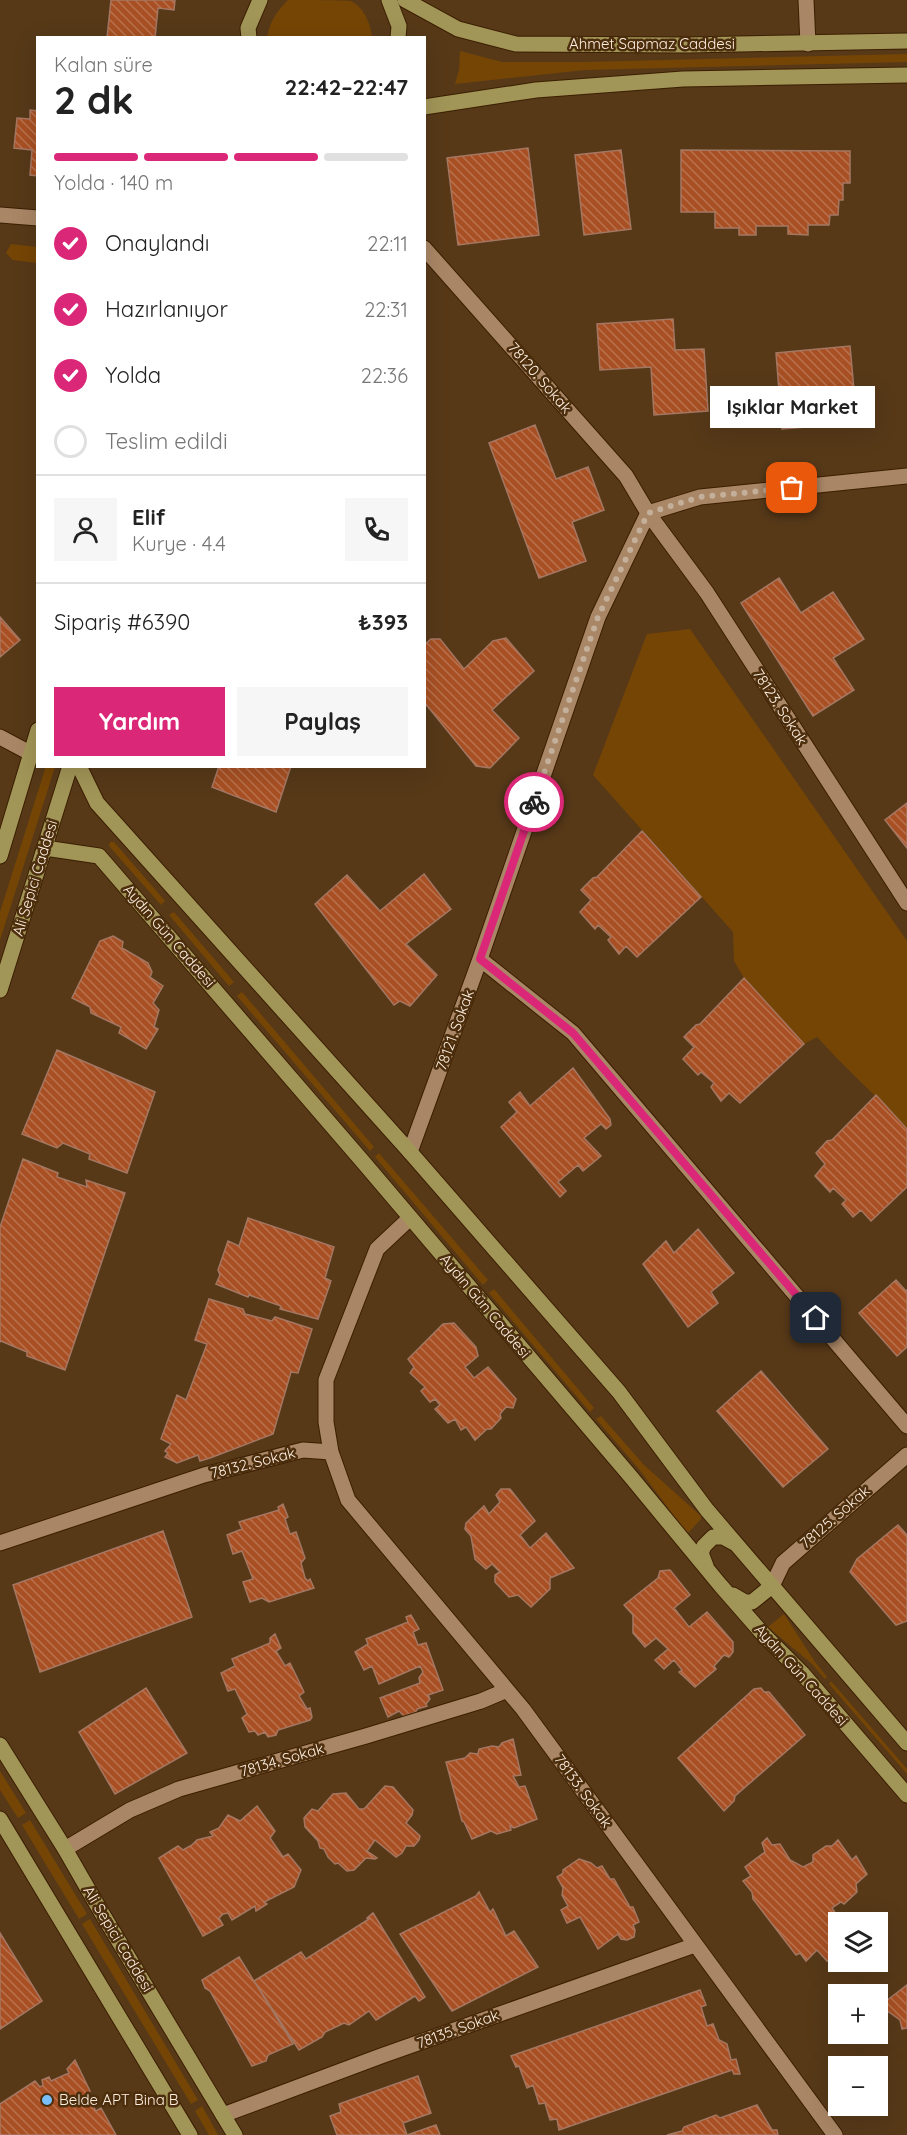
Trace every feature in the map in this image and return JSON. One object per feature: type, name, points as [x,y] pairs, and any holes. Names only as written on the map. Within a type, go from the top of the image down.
[{"type":"main road","points":[[248,34],[252,0]]},
{"type":"main road","points":[[248,34],[260,0]]},
{"type":"main road","points":[[389,0],[399,26],[398,36]]},
{"type":"main road","name":"Ahmet Sapmaz Caddesi","points":[[405,0],[458,29],[516,44],[808,44],[907,41]]},
{"type":"main road","points":[[426,107],[536,90],[683,79],[907,75]]},
{"type":"main road","points":[[0,855],[36,736]]},
{"type":"main road","name":"Ali Sepici Caddesi","points":[[0,990],[69,768]]},
{"type":"main road","points":[[80,768],[97,803],[410,1152],[619,1392],[707,1510],[907,1743]]},
{"type":"main road","name":"Aydın Gün Caddesi","points":[[45,848],[99,856],[631,1477],[721,1586],[763,1634],[802,1673],[907,1795]]},
{"type":"main road","points":[[711,1574],[703,1560],[702,1553],[704,1546],[713,1537],[723,1537],[739,1547]]},
{"type":"main road","points":[[721,1586],[736,1598],[749,1603],[772,1586]]},
{"type":"main road","name":"Ali Sepici Caddesi","points":[[0,1744],[235,2135]]},
{"type":"main road","points":[[0,1819],[190,2135]]},
{"type":"street","points":[[806,0],[808,44]]},
{"type":"street","points":[[0,215],[36,218]]},
{"type":"street","name":"78120. Sokak","points":[[426,250],[626,476],[648,513]]},
{"type":"street","points":[[648,513],[700,497],[907,476]]},
{"type":"street","name":"78123. Sokak","points":[[648,513],[706,593],[907,903]]},
{"type":"street","name":"78121. Sokak","points":[[410,1152],[480,959],[598,617],[648,513]]},
{"type":"street","points":[[0,737],[30,753]]},
{"type":"street","points":[[480,959],[573,1033],[907,1426]]},
{"type":"street","points":[[330,1452],[326,1422],[326,1380],[377,1249],[410,1218]]},
{"type":"street","name":"78132. Sokak","points":[[0,1543],[204,1475],[303,1450],[330,1452]]},
{"type":"street","name":"78133. Sokak","points":[[330,1452],[348,1500],[507,1690],[835,2135]]},
{"type":"street","name":"78125. Sokak","points":[[772,1586],[783,1563],[907,1455]]},
{"type":"street","name":"78134. Sokak","points":[[65,1849],[130,1810],[179,1789],[376,1733],[481,1701],[507,1690]]},
{"type":"street","name":"78135. Sokak","points":[[223,2115],[381,2056],[694,1945]]},
{"type":"shaded area","points":[[288,0],[351,1],[360,7],[366,17],[372,36],[267,36],[280,8]]},
{"type":"shaded area","points":[[460,51],[502,62],[907,54],[907,62],[585,70],[455,84],[459,70]]},
{"type":"shaded area","points":[[11,244],[36,247],[36,263],[13,260],[6,253]]},
{"type":"shaded area","points":[[690,629],[907,941],[907,1129],[817,1037],[804,1044],[744,978],[734,961],[733,932],[593,775],[647,634]]},
{"type":"shaded area","points":[[45,768],[55,768],[0,940],[0,912]]},
{"type":"shaded area","points":[[110,842],[114,842],[165,901],[161,905],[109,846]]},
{"type":"shaded area","points":[[174,912],[234,982],[229,986],[169,915]]},
{"type":"shaded area","points":[[242,992],[374,1147],[370,1151],[237,996]]},
{"type":"shaded area","points":[[379,1153],[488,1280],[483,1285],[375,1157]]},
{"type":"shaded area","points":[[494,1289],[594,1408],[590,1412],[489,1293]]},
{"type":"shaded area","points":[[601,1416],[644,1465],[701,1516],[689,1532],[686,1532],[639,1469],[596,1419]]},
{"type":"shaded area","points":[[784,1614],[827,1677],[825,1679],[812,1664],[768,1627]]},
{"type":"shaded area","points":[[831,1681],[907,1769],[907,1774],[829,1684]]},
{"type":"shaded area","points":[[0,1771],[26,1813],[18,1818],[0,1790]]},
{"type":"shaded area","points":[[30,1820],[87,1914],[79,1919],[22,1825]]},
{"type":"shaded area","points":[[90,1919],[198,2100],[191,2104],[82,1924]]},
{"type":"shaded area","points":[[202,2106],[218,2135],[209,2135],[195,2111]]},
{"type":"building","points":[[111,0],[175,0],[174,10],[158,8],[155,36],[107,36]]},
{"type":"building","points":[[30,110],[36,111],[36,176],[30,175],[32,150],[14,148],[17,118],[30,119]]},
{"type":"building","points":[[528,148],[539,235],[458,245],[447,158]]},
{"type":"building","points":[[621,150],[631,229],[584,235],[575,155]]},
{"type":"building","points":[[681,150],[850,151],[850,183],[843,183],[843,200],[839,200],[838,215],[830,215],[829,225],[808,225],[808,235],[788,234],[788,226],[756,226],[756,235],[739,235],[739,228],[715,228],[715,212],[681,212]]},
{"type":"building","points":[[673,319],[675,350],[704,349],[708,411],[654,415],[651,367],[600,370],[597,324]]},
{"type":"building","points":[[850,346],[857,423],[782,429],[776,353]]},
{"type":"building","points":[[535,425],[556,479],[588,467],[604,510],[572,522],[586,561],[539,578],[489,443]]},
{"type":"building","points":[[779,578],[801,613],[833,592],[864,639],[833,658],[854,690],[813,716],[741,603]]},
{"type":"building","points":[[0,617],[20,640],[0,657]]},
{"type":"building","points":[[506,638],[534,671],[492,710],[519,738],[490,768],[476,766],[426,704],[426,643],[431,639],[440,639],[464,669],[493,641]]},
{"type":"building","points":[[218,768],[290,768],[276,812],[212,787]]},
{"type":"building","points":[[907,803],[907,848],[885,820]]},
{"type":"building","points":[[642,831],[701,897],[637,957],[626,946],[619,954],[608,940],[611,937],[598,925],[595,929],[580,912],[591,900],[581,890]]},
{"type":"building","points":[[424,874],[451,909],[406,944],[437,975],[410,1006],[400,1001],[394,1005],[315,904],[347,875],[380,911]]},
{"type":"building","points":[[113,936],[123,942],[122,948],[148,963],[152,972],[150,977],[163,986],[153,1003],[159,1010],[154,1027],[158,1029],[146,1049],[119,1033],[121,1027],[91,1013],[90,1007],[72,998],[100,941]]},
{"type":"building","points":[[744,978],[804,1044],[740,1103],[729,1093],[721,1101],[711,1087],[714,1083],[701,1072],[698,1075],[683,1059],[694,1047],[684,1037],[700,1024]]},
{"type":"building","points":[[57,1050],[155,1092],[127,1173],[89,1159],[90,1154],[63,1143],[57,1148],[22,1134]]},
{"type":"building","points":[[573,1068],[610,1119],[611,1125],[606,1129],[601,1124],[584,1138],[601,1156],[583,1171],[578,1165],[558,1182],[566,1191],[560,1197],[501,1127],[517,1112],[509,1102],[520,1092],[530,1106]]},
{"type":"building","points":[[876,1095],[907,1129],[907,1187],[871,1221],[861,1210],[853,1217],[842,1204],[846,1200],[833,1188],[830,1192],[815,1176],[825,1164],[816,1153]]},
{"type":"building","points":[[23,1159],[58,1173],[57,1177],[87,1187],[86,1180],[125,1193],[65,1370],[27,1356],[27,1352],[0,1342],[0,1227]]},
{"type":"building","points":[[248,1218],[334,1247],[325,1278],[331,1281],[318,1319],[280,1309],[281,1306],[249,1295],[248,1297],[216,1284],[220,1275],[218,1270],[228,1241],[239,1246]]},
{"type":"building","points":[[698,1229],[734,1273],[711,1292],[718,1303],[688,1327],[643,1264],[666,1241],[674,1253]]},
{"type":"building","points":[[896,1280],[907,1290],[907,1347],[897,1356],[859,1313]]},
{"type":"building","points":[[209,1299],[243,1309],[245,1314],[272,1321],[275,1317],[312,1329],[298,1373],[291,1372],[273,1434],[210,1458],[200,1461],[198,1455],[177,1463],[165,1457],[168,1453],[165,1451],[171,1444],[161,1439],[177,1395],[186,1400],[207,1344],[195,1340]]},
{"type":"building","points":[[454,1323],[476,1347],[478,1356],[465,1367],[474,1378],[488,1367],[516,1399],[513,1408],[506,1407],[500,1414],[501,1418],[491,1429],[487,1429],[475,1440],[466,1427],[461,1430],[455,1419],[448,1423],[435,1409],[440,1405],[435,1399],[430,1402],[421,1391],[425,1387],[410,1373],[414,1367],[408,1359],[443,1324]]},
{"type":"building","points":[[761,1371],[828,1449],[783,1487],[717,1411]]},
{"type":"building","points":[[501,1489],[510,1489],[535,1521],[520,1535],[530,1548],[546,1533],[574,1568],[550,1578],[550,1589],[531,1607],[518,1595],[509,1597],[495,1582],[495,1575],[500,1572],[492,1564],[486,1569],[475,1559],[471,1536],[465,1529],[466,1523],[484,1506],[489,1514],[500,1502],[496,1495]]},
{"type":"building","points":[[283,1504],[288,1517],[285,1519],[290,1534],[296,1532],[305,1558],[301,1563],[305,1578],[308,1581],[310,1579],[314,1588],[269,1602],[262,1598],[250,1602],[243,1582],[253,1579],[242,1551],[233,1554],[227,1535],[242,1529],[239,1522],[279,1510],[278,1507]]},
{"type":"building","points":[[898,1525],[907,1535],[907,1621],[896,1625],[850,1572],[857,1559]]},
{"type":"building","points":[[163,1531],[192,1617],[40,1672],[13,1585]]},
{"type":"building","points":[[670,1570],[690,1595],[674,1608],[689,1627],[707,1612],[733,1642],[733,1652],[729,1657],[724,1655],[714,1666],[716,1669],[695,1687],[679,1672],[682,1670],[674,1660],[664,1669],[655,1660],[668,1649],[656,1638],[645,1647],[633,1633],[633,1615],[624,1605],[658,1578],[660,1571]]},
{"type":"building","points":[[411,1615],[419,1629],[413,1632],[418,1645],[426,1643],[443,1690],[428,1695],[430,1699],[427,1706],[417,1709],[416,1712],[404,1716],[399,1711],[388,1717],[380,1698],[420,1683],[419,1678],[423,1672],[420,1666],[379,1684],[372,1666],[364,1670],[355,1652],[368,1644],[366,1639],[408,1622],[406,1617]]},
{"type":"building","points":[[275,1634],[281,1648],[276,1651],[285,1666],[290,1663],[304,1692],[299,1696],[307,1709],[310,1708],[312,1717],[310,1720],[278,1730],[276,1735],[268,1737],[265,1732],[258,1735],[255,1731],[249,1732],[242,1718],[247,1714],[235,1689],[228,1691],[221,1673],[235,1666],[232,1659],[270,1643],[270,1638]]},
{"type":"building","points":[[146,1688],[187,1753],[115,1794],[79,1732]]},
{"type":"building","points":[[761,1688],[764,1692],[769,1692],[805,1735],[735,1796],[734,1801],[724,1811],[678,1758],[754,1689]]},
{"type":"building","points":[[513,1739],[521,1775],[513,1776],[519,1787],[525,1786],[537,1819],[514,1828],[510,1826],[511,1830],[497,1834],[491,1831],[472,1839],[462,1821],[446,1762],[465,1758],[470,1753],[478,1754],[479,1749],[499,1747],[502,1743]]},
{"type":"building","points":[[385,1786],[393,1787],[413,1810],[406,1823],[420,1836],[419,1840],[414,1846],[406,1846],[396,1857],[375,1840],[367,1851],[377,1858],[366,1858],[354,1870],[347,1871],[338,1863],[335,1864],[324,1849],[320,1848],[318,1841],[305,1827],[304,1818],[312,1809],[318,1811],[333,1794],[346,1793],[359,1809],[364,1809]]},
{"type":"building","points":[[257,1806],[275,1831],[270,1838],[283,1857],[288,1854],[301,1870],[294,1887],[264,1902],[267,1904],[256,1911],[255,1906],[232,1920],[228,1913],[223,1914],[219,1918],[223,1925],[203,1936],[159,1858],[178,1846],[183,1850],[197,1840],[213,1836],[210,1832],[219,1828],[228,1815],[240,1821]]},
{"type":"building","points":[[767,1838],[772,1845],[780,1844],[790,1860],[803,1867],[813,1862],[813,1855],[826,1846],[832,1846],[838,1840],[852,1860],[856,1856],[867,1874],[856,1884],[857,1892],[844,1904],[841,1902],[832,1908],[835,1912],[828,1912],[828,1961],[817,1950],[806,1961],[800,1953],[796,1955],[753,1899],[752,1892],[743,1881],[751,1876],[745,1867],[765,1852],[762,1843]]},
{"type":"building","points":[[579,1859],[597,1868],[602,1866],[610,1879],[614,1879],[630,1907],[633,1907],[639,1922],[633,1925],[634,1937],[627,1940],[621,1939],[618,1934],[598,1949],[580,1917],[567,1923],[561,1910],[568,1906],[557,1877]]},
{"type":"building","points":[[479,1892],[490,1912],[493,1909],[506,1936],[514,1931],[538,1967],[452,2011],[400,1934],[476,1896]]},
{"type":"building","points":[[373,1913],[425,1997],[419,2001],[415,1996],[376,2020],[369,2011],[349,2025],[344,2023],[325,2032],[322,2037],[299,2050],[254,1981],[301,1952],[306,1959],[369,1919],[367,1918]]},
{"type":"building","points":[[0,1933],[42,2001],[0,2029]]},
{"type":"building","points":[[239,1957],[293,2044],[268,2055],[266,2061],[252,2066],[202,1980]]},
{"type":"building","points":[[907,1985],[907,2028],[902,2029],[900,2020],[888,2011],[888,1999]]},
{"type":"building","points":[[700,1990],[706,2005],[701,2007],[707,2026],[713,2024],[719,2040],[727,2044],[731,2060],[736,2059],[740,2074],[734,2074],[732,2070],[559,2130],[557,2119],[550,2120],[545,2103],[539,2104],[533,2085],[527,2088],[519,2066],[516,2067],[511,2056]]},
{"type":"building","name":"Belde APT Bina B","points":[[75,2060],[90,2091],[88,2097],[96,2111],[101,2108],[116,2135],[0,2135],[0,2104],[35,2081],[40,2087],[43,2085],[42,2080],[49,2077],[51,2081],[69,2073],[67,2069]]},
{"type":"building","points":[[418,2076],[431,2113],[403,2123],[407,2135],[337,2135],[330,2116],[341,2112],[339,2104]]},
{"type":"building","points":[[757,2105],[772,2130],[777,2130],[778,2135],[667,2135],[682,2131],[684,2127],[716,2115],[720,2118]]},
{"type":"building","points":[[436,2125],[440,2135],[407,2135]]},
{"type":"way so far","points":[[534,802],[598,617],[648,513],[700,497],[792,488]]},
{"type":"place","name":"Işıklar Market","points":[[792,488]]},
{"type":"place","name":"Belde APT Bina B","points":[[47,2100]]},
{"type":"route","points":[[534,802],[480,959],[573,1033],[816,1318]]}]
